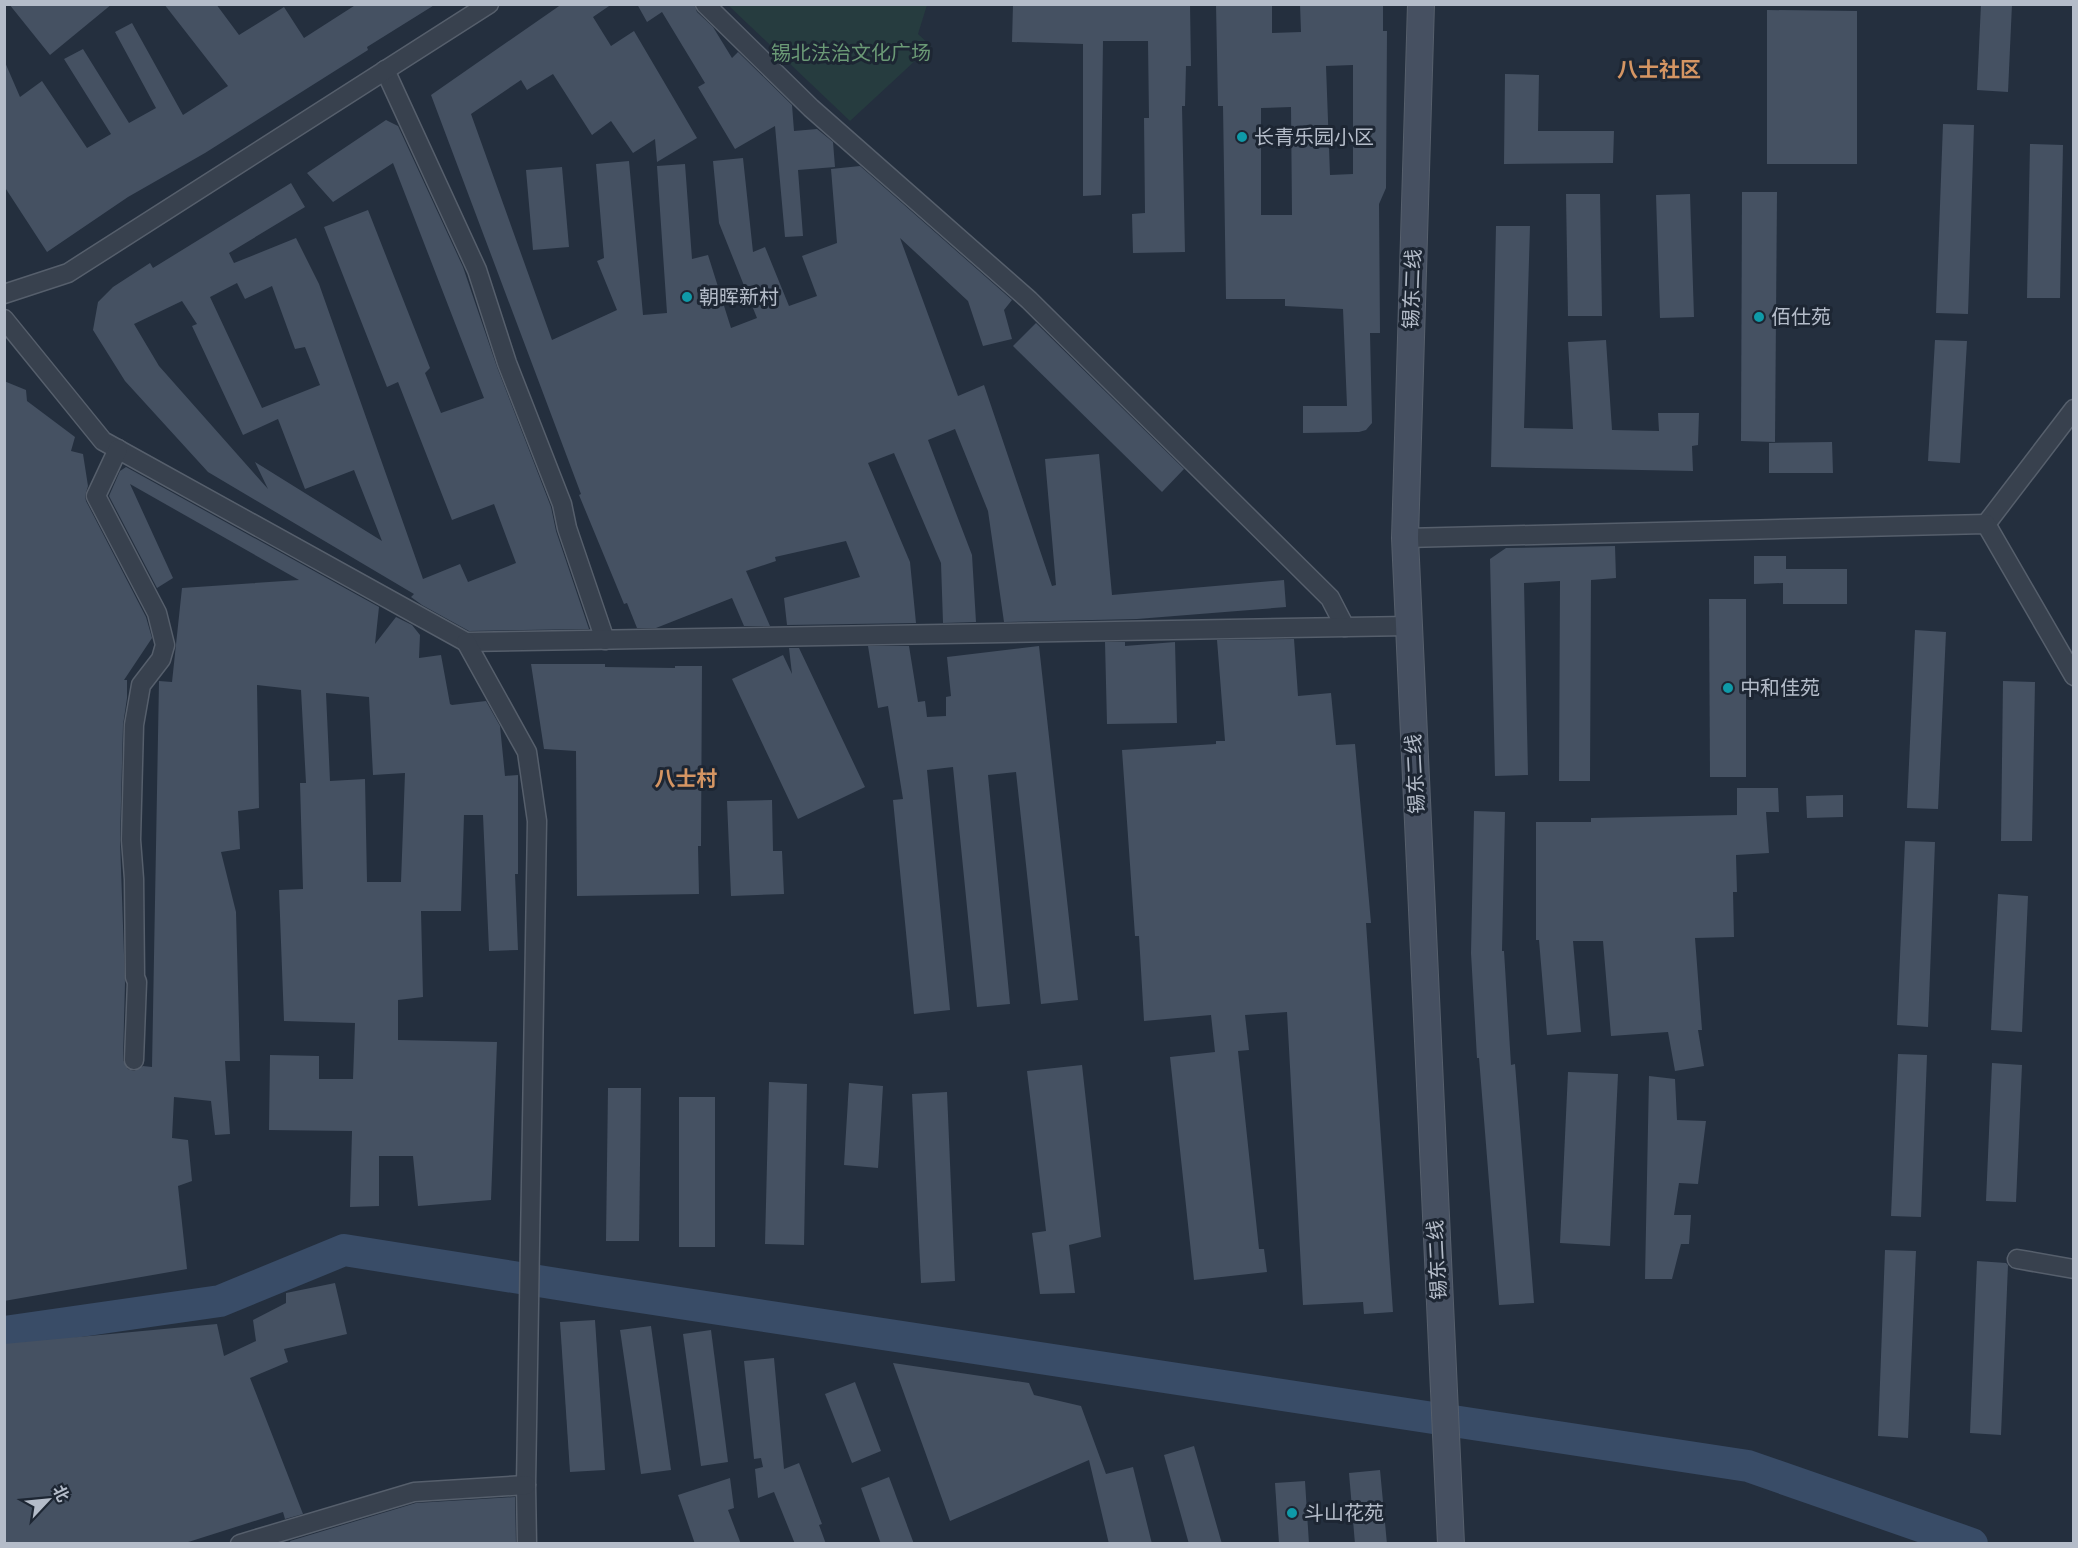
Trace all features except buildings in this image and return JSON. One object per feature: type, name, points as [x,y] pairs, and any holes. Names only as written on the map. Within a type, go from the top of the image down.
[{"type":"main road","name":"锡东二线","points":[[1421,4],[1405,538],[1451,1544]]},
{"type":"street","points":[[4,294],[68,273],[489,4]]},
{"type":"street","points":[[705,4],[811,108],[1029,300],[1330,598],[1345,627]]},
{"type":"street","points":[[386,70],[477,270],[507,363],[562,504],[567,528],[605,640]]},
{"type":"street","points":[[4,319],[103,441],[466,642],[1408,626]]},
{"type":"street","points":[[1986,524],[2073,409]]},
{"type":"street","points":[[118,449],[96,496],[157,613],[165,645],[161,659],[141,685],[134,725],[131,840],[137,982],[134,1060]]},
{"type":"street","points":[[1405,538],[1986,524]]},
{"type":"street","points":[[1986,524],[2067,653],[2073,676]]},
{"type":"street","points":[[466,642],[527,752],[537,821],[526,1544]]},
{"type":"street","points":[[2017,1259],[2073,1269]]},
{"type":"street","points":[[240,1544],[414,1492],[526,1485]]},
{"type":"green space","name":"锡北法治文化广场","points":[[728,5],[927,5],[918,34],[931,46],[850,121]]},
{"type":"waterway","points":[[4,1332],[220,1301],[344,1250],[1748,1466],[1972,1544]]},
{"type":"place","name":"长青乐园小区","points":[[1242,137]]},
{"type":"place","name":"朝晖新村","points":[[687,297]]},
{"type":"place","name":"佰仕苑","points":[[1759,317]]},
{"type":"place","name":"中和佳苑","points":[[1728,688]]},
{"type":"place","name":"斗山花苑","points":[[1292,1513]]},
{"type":"district","name":"八士社区","points":[[1659,70]]},
{"type":"district","name":"八士村","points":[[686,779]]}]
